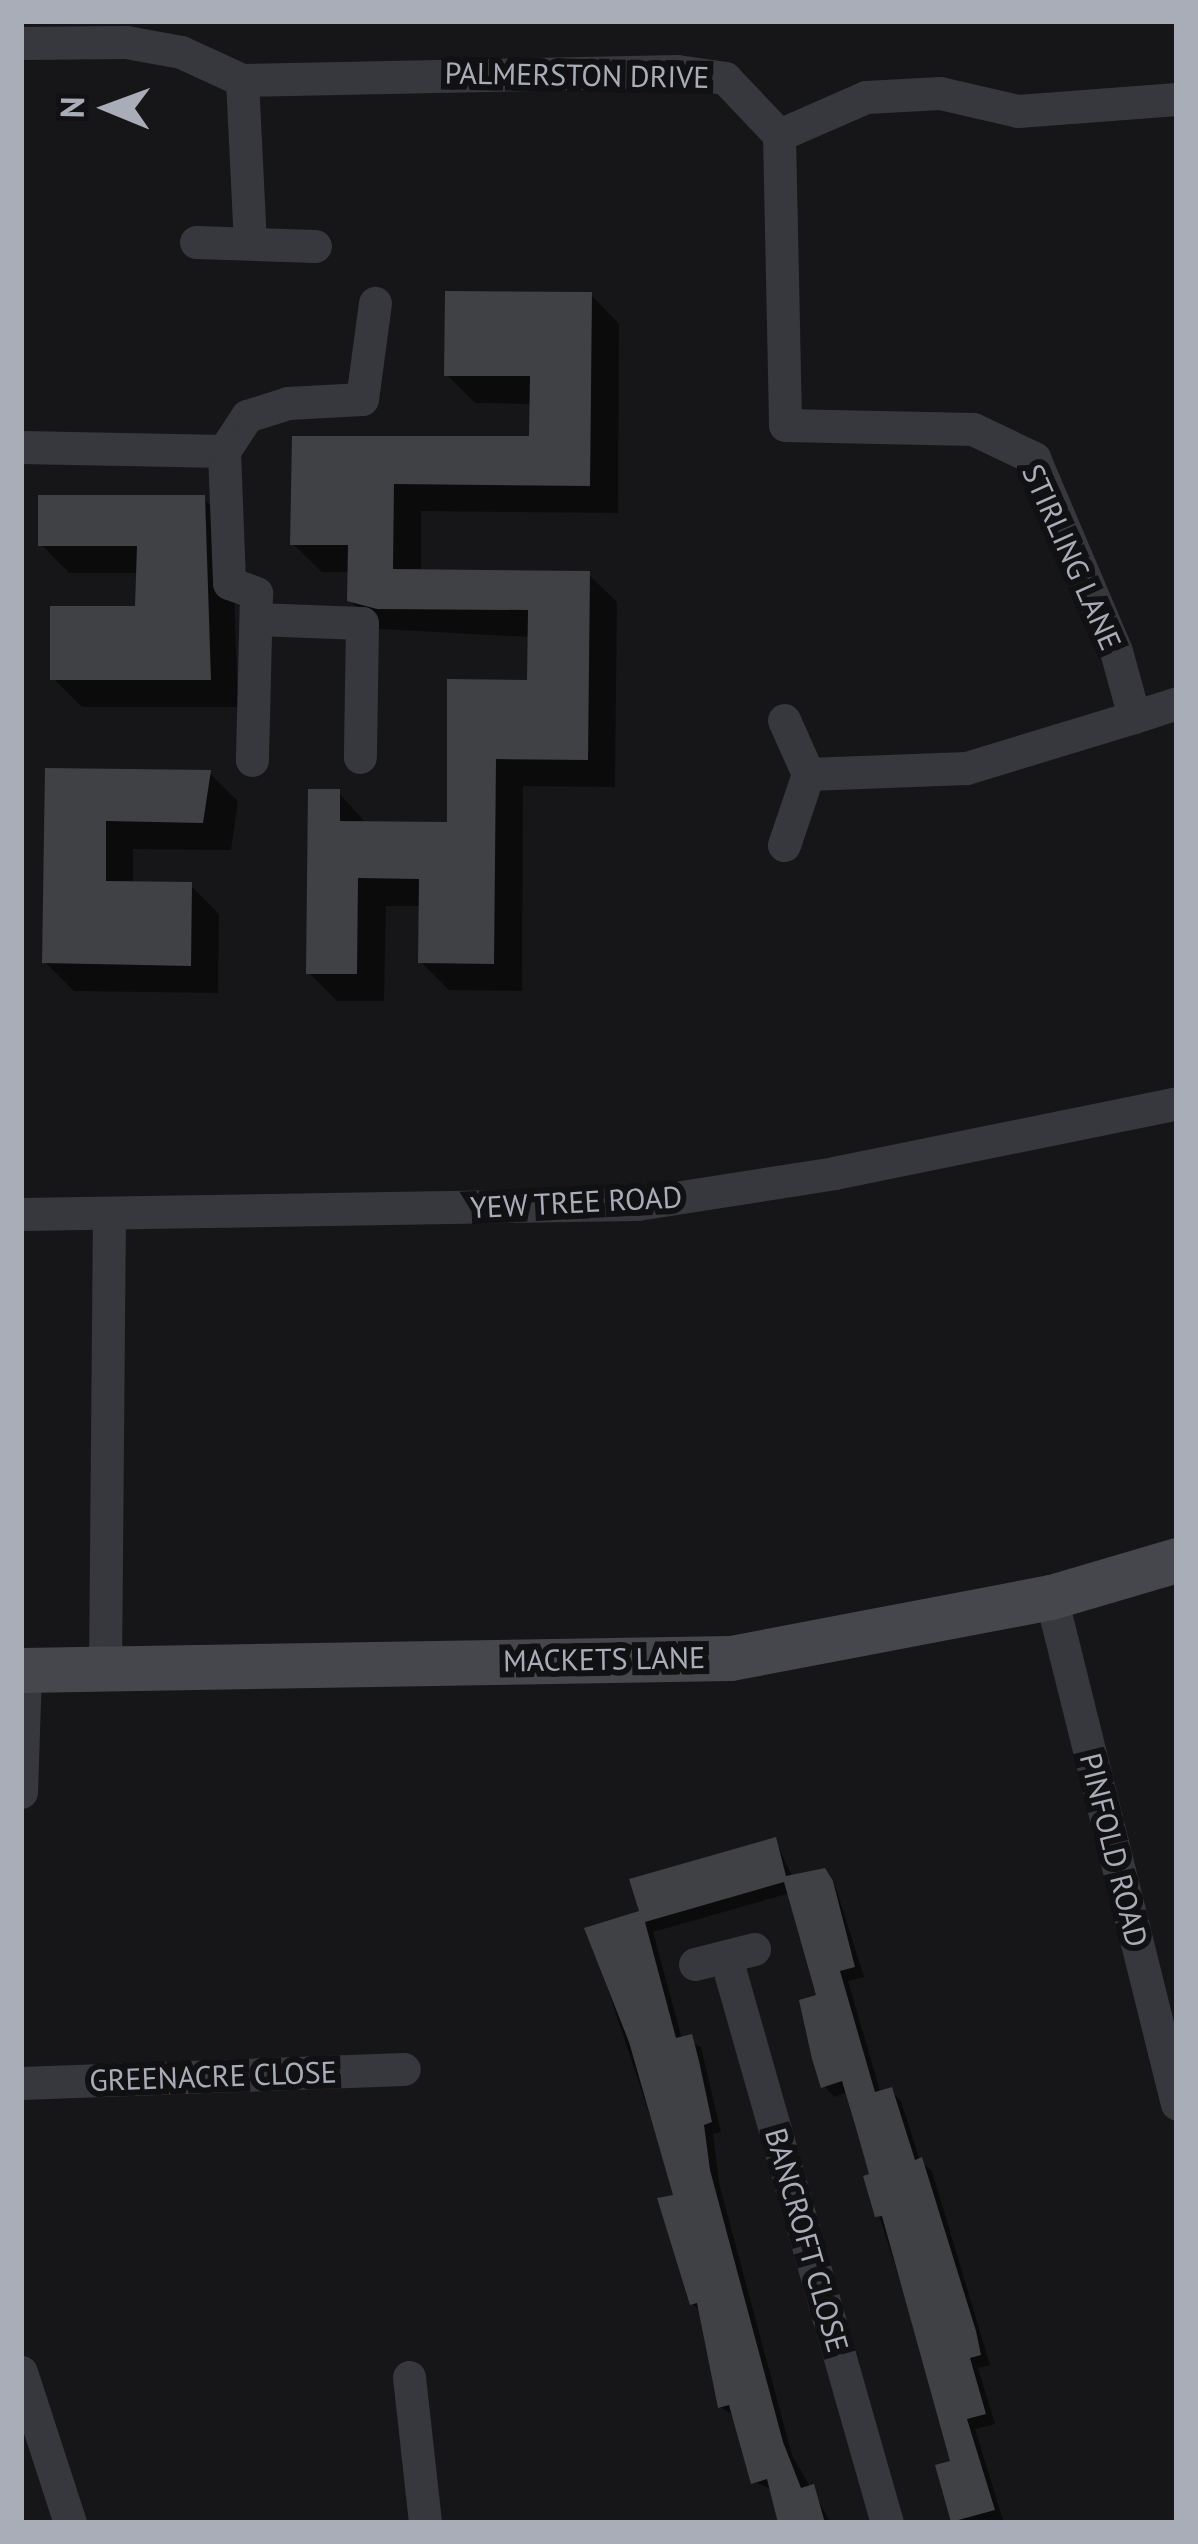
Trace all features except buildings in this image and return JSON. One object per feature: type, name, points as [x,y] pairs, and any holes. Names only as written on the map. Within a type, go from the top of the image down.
[{"type":"street","name":"PALMERSTON DRIVE","points":[[21,44],[126,41],[181,52],[242,80],[676,71],[725,78],[779,134]]},
{"type":"street","points":[[242,80],[250,242]]},
{"type":"street","points":[[779,134],[866,97],[940,93],[1018,111],[1177,99]]},
{"type":"street","name":"STIRLING LANE","points":[[779,134],[785,425],[974,429],[1034,458],[1109,633],[1134,717]]},
{"type":"street","points":[[196,242],[315,245]]},
{"type":"street","points":[[252,760],[256,593],[229,583],[224,451],[247,416],[288,404],[362,399],[375,302]]},
{"type":"street","points":[[21,447],[224,451]]},
{"type":"street","points":[[256,619],[362,623],[360,757]]},
{"type":"street","points":[[808,774],[966,768],[1177,703]]},
{"type":"street","points":[[784,720],[808,774],[784,845]]},
{"type":"street","name":"YEW TREE ROAD","points":[[21,1214],[637,1204],[834,1174],[1177,1103]]},
{"type":"street","points":[[105,1669],[109,1216]]},
{"type":"street","name":"MACKETS LANE","points":[[23,1670],[731,1658],[1051,1597],[1177,1560]]},
{"type":"street","name":"PINFOLD ROAD","points":[[1051,1597],[1177,2104]]},
{"type":"street","points":[[21,1792],[23,1670]]},
{"type":"street","name":"BANCROFT CLOSE","points":[[725,1957],[887,2523]]},
{"type":"street","name":"GREENACRE CLOSE","points":[[21,2083],[404,2069]]},
{"type":"street","points":[[21,2372],[70,2523]]},
{"type":"street","points":[[409,2377],[425,2523]]}]
